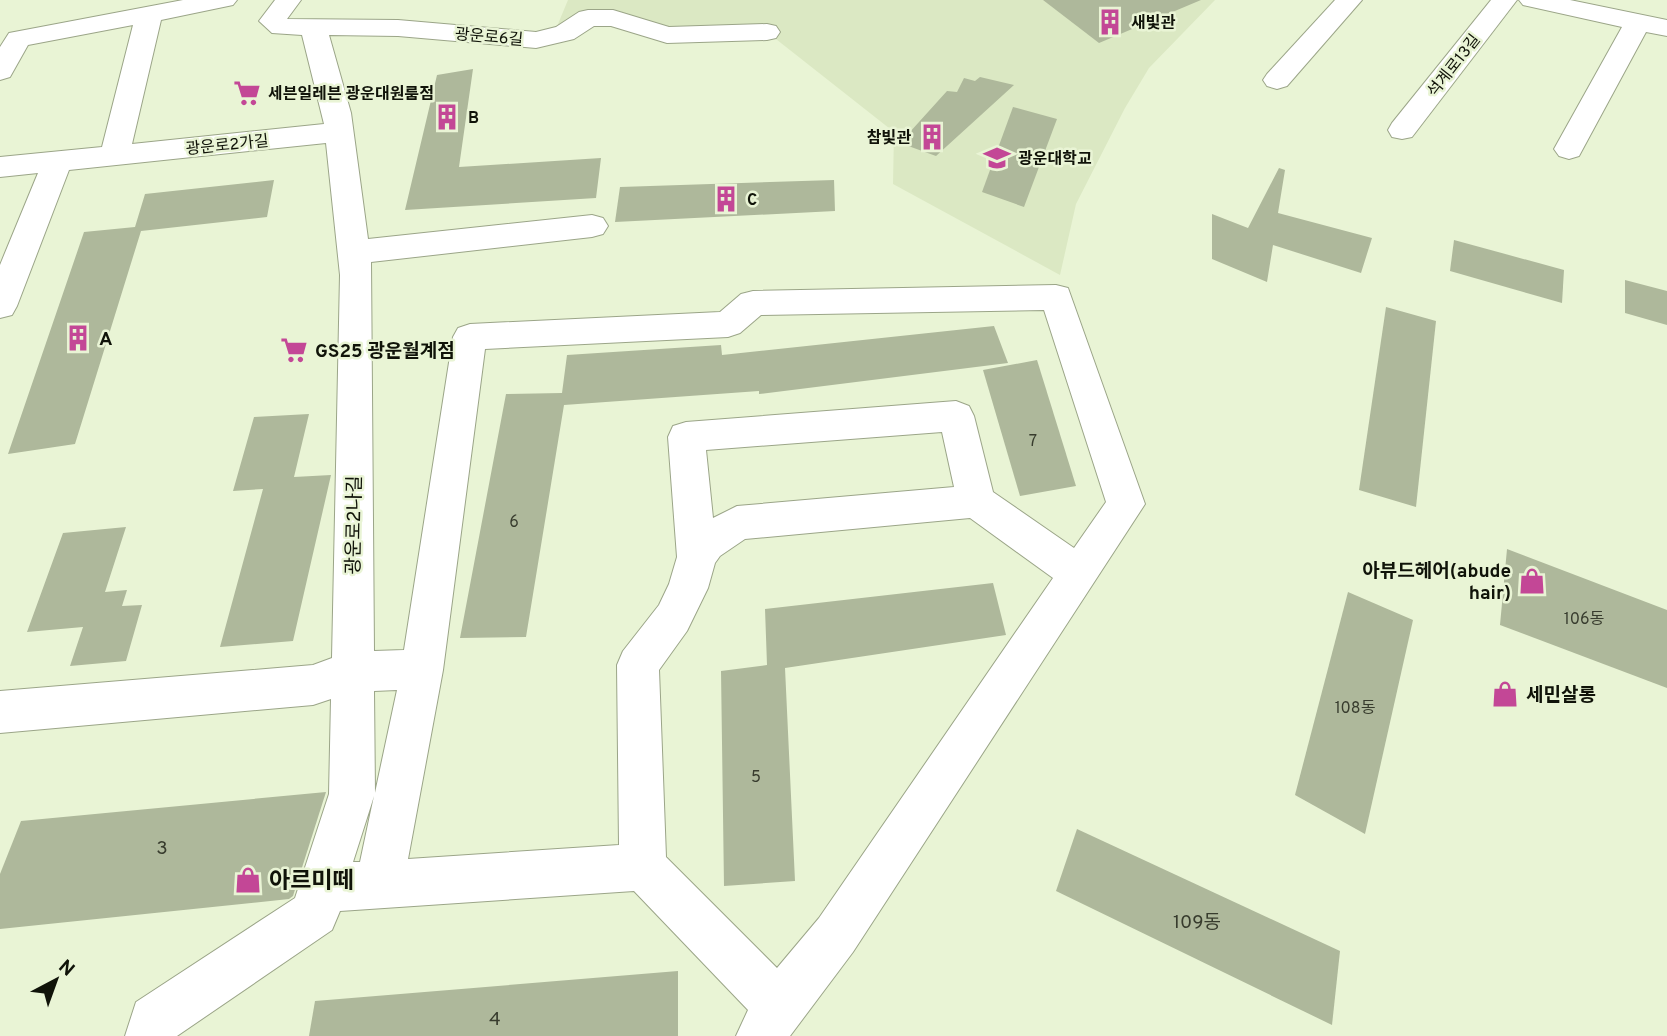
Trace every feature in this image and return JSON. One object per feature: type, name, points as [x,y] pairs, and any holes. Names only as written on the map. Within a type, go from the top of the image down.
[{"type":"street","name":"광운로6길","points":[[288,0],[272,21],[281,27],[398,28],[536,40],[565,33],[588,18],[612,18],[667,35],[767,32]]},
{"type":"street","points":[[1278,80],[1349,0]]},
{"type":"street","name":"석계로13길","points":[[1402,130],[1504,0]]},
{"type":"street","points":[[1532,0],[1667,28]]},
{"type":"street","points":[[0,71],[18,38],[224,1]]},
{"type":"street","points":[[114,156],[149,14]]},
{"type":"street","points":[[1569,149],[1638,22]]},
{"type":"street","name":"광운로2나길","points":[[151,1036],[154,1020],[315,913],[332,848],[352,794],[356,275],[337,113],[313,27]]},
{"type":"street","name":"광운로2가길","points":[[0,167],[339,132]]},
{"type":"street","points":[[0,306],[57,162]]},
{"type":"street","points":[[353,252],[592,226]]},
{"type":"street","points":[[379,884],[422,670],[470,337],[729,324],[753,303],[1056,297],[1126,503],[836,935],[771,1021],[643,867],[638,665],[673,618],[688,587],[697,557],[686,437],[956,416],[976,502]]},
{"type":"street","points":[[697,557],[715,536],[737,523],[976,502],[1078,573]]},
{"type":"street","points":[[0,712],[313,685],[351,671],[422,670]]},
{"type":"street","points":[[322,888],[643,867]]},
{"type":"shaded area","name":"광운대학교","points":[[568,0],[1215,0],[1149,68],[1125,108],[1076,204],[1060,275],[893,184],[894,132],[767,32],[667,35],[613,18],[553,36]]},
{"type":"building","name":"새빛관","points":[[1043,0],[1201,0],[1099,43]]},
{"type":"building","name":"B","points":[[473,69],[459,167],[601,158],[596,198],[405,210],[437,75]]},
{"type":"building","points":[[980,77],[1014,85],[936,156],[900,143],[947,91],[957,92],[964,78],[975,81]]},
{"type":"building","points":[[1013,107],[1057,119],[1024,207],[982,192]]},
{"type":"building","points":[[1279,168],[1285,170],[1278,213],[1372,238],[1361,273],[1273,245],[1267,282],[1212,259],[1212,214],[1248,228]]},
{"type":"building","name":"A","points":[[274,180],[267,217],[141,231],[75,444],[8,454],[84,232],[135,227],[145,194]]},
{"type":"building","name":"C","points":[[834,180],[835,211],[615,222],[620,187]]},
{"type":"building","points":[[1454,240],[1564,270],[1562,303],[1450,271]]},
{"type":"building","points":[[1625,280],[1667,291],[1667,325],[1625,313]]},
{"type":"building","points":[[1386,307],[1436,321],[1416,507],[1359,490]]},
{"type":"building","points":[[994,326],[1008,363],[759,394],[759,391],[564,405],[526,637],[460,638],[506,394],[562,393],[567,355],[721,345],[722,355]]},
{"type":"building","points":[[1037,360],[1076,486],[1020,496],[983,370]]},
{"type":"building","points":[[309,414],[294,477],[331,475],[293,641],[220,647],[263,489],[233,491],[254,417]]},
{"type":"building","points":[[126,527],[105,592],[127,590],[122,606],[142,605],[126,661],[70,666],[83,627],[27,632],[63,533]]},
{"type":"building","points":[[1507,549],[1667,610],[1667,688],[1500,625]]},
{"type":"building","points":[[993,583],[1006,635],[785,668],[795,881],[724,886],[721,671],[767,665],[765,609]]},
{"type":"building","points":[[1348,592],[1413,620],[1365,834],[1295,795]]},
{"type":"building","points":[[326,792],[293,896],[289,899],[0,929],[0,874],[21,821]]},
{"type":"building","points":[[1077,829],[1340,951],[1332,1025],[1056,891]]},
{"type":"building","points":[[678,971],[678,1036],[309,1036],[315,1001]]},
{"type":"place","name":"새빛관","points":[[1110,22]]},
{"type":"place","name":"세븐일레븐 광운대원룸점","points":[[247,93]]},
{"type":"place","name":"B","points":[[447,117]]},
{"type":"place","name":"참빛관","points":[[932,137]]},
{"type":"place","name":"광운대학교","points":[[997,158]]},
{"type":"place","name":"C","points":[[726,199]]},
{"type":"place","name":"A","points":[[78,338]]},
{"type":"place","name":"GS25 광운월계점","points":[[294,350]]},
{"type":"place","name":"아뷰드헤어(abude hair)","points":[[1532,581]]},
{"type":"place","name":"세민살롱","points":[[1505,694]]},
{"type":"place","name":"아르미떼","points":[[248,880]]}]
